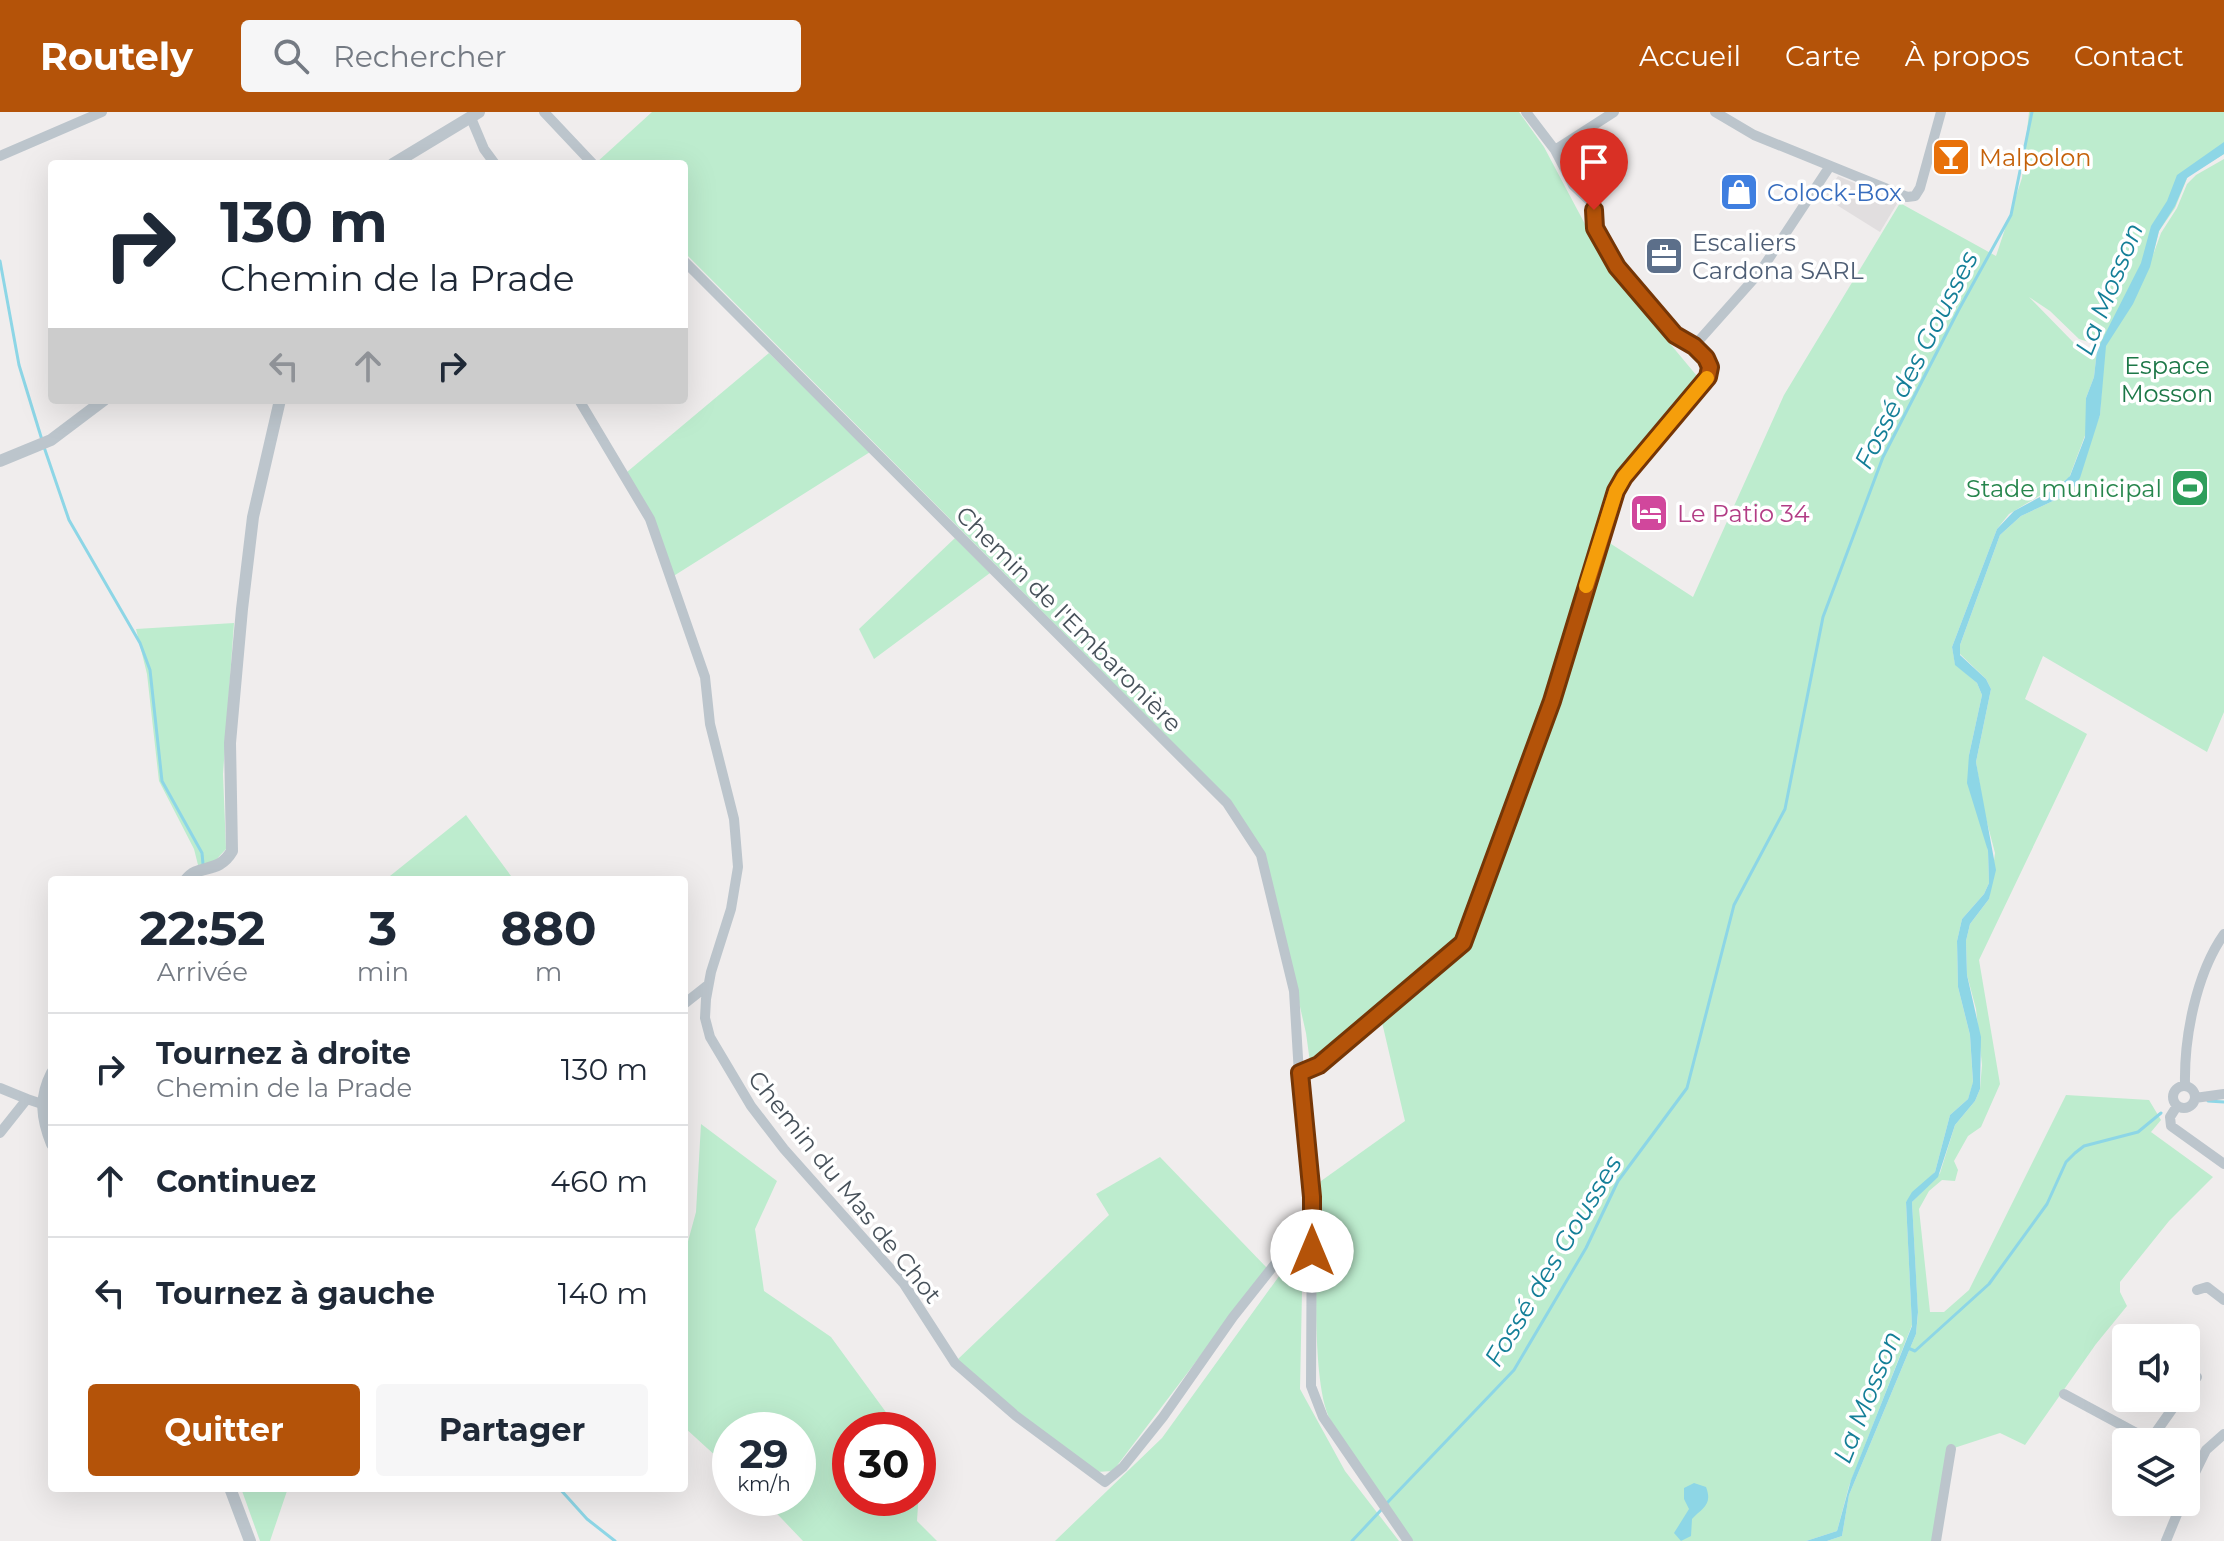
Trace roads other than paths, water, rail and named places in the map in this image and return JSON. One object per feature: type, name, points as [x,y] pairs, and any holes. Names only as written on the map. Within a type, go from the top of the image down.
[{"type":"street","points":[[0,156],[102,112]]},
{"type":"street","points":[[544,112],[589,160]]},
{"type":"street","points":[[1300,1073],[1319,1065],[1463,943],[1552,701],[1601,537],[1624,477],[1708,377],[1710,367],[1706,358],[1694,346],[1675,335],[1617,267],[1595,228],[1591,202],[1573,185],[1555,150],[1526,112]]},
{"type":"street","points":[[1555,150],[1614,112]]},
{"type":"street","points":[[1715,112],[1754,135],[1907,197],[1915,196],[1920,188],[1941,112]]},
{"type":"street","points":[[400,160],[475,115],[484,149],[492,160]]},
{"type":"street","points":[[1694,346],[1760,272],[1830,166]]},
{"type":"street","name":"Chemin de l'Embaronière","points":[[688,265],[1227,803],[1261,855],[1294,991],[1312,1197],[1311,1386],[1323,1417],[1408,1541]]},
{"type":"street","points":[[0,461],[51,440],[99,404]]},
{"type":"street","points":[[190,876],[225,862],[232,851],[230,743],[239,636],[253,517],[279,404]]},
{"type":"street","name":"Chemin du Mas de Chot","points":[[581,404],[650,519],[705,677],[710,724],[734,819],[738,867],[731,909],[708,985],[707,1029],[730,1073],[784,1149],[904,1284],[955,1363],[1016,1416],[1105,1482],[1123,1467],[1163,1417],[1233,1317],[1290,1245],[1312,1224]]},
{"type":"street","points":[[2185,1085],[2193,1015],[2201,985],[2224,934]]},
{"type":"street","points":[[688,1001],[708,985]]},
{"type":"street","points":[[48,1085],[42,1104],[48,1133]]},
{"type":"street","points":[[2177,1106],[2189,1107],[2195,1098],[2194,1091],[2185,1085]]},
{"type":"street","points":[[2177,1106],[2172,1095],[2185,1085]]},
{"type":"street","points":[[0,1088],[42,1104]]},
{"type":"street","points":[[2195,1098],[2224,1094]]},
{"type":"street","points":[[0,1133],[27,1099]]},
{"type":"street","points":[[2177,1106],[2170,1117],[2171,1126],[2224,1164]]},
{"type":"street","points":[[2197,1290],[2207,1287],[2224,1300]]},
{"type":"street","points":[[2064,1394],[2128,1428]]},
{"type":"street","points":[[2200,1459],[2224,1434]]},
{"type":"street","points":[[1936,1541],[1951,1449]]},
{"type":"street","points":[[232,1492],[250,1541]]},
{"type":"street","points":[[2166,1541],[2176,1516]]},
{"type":"water","points":[[2224,142],[2224,154],[2187,178],[2175,206],[2159,231],[2150,267],[2133,304],[2106,346],[2100,415],[2080,478],[2070,493],[2021,516],[2000,535],[1960,645],[1960,655],[1986,679],[1991,689],[1976,762],[1996,870],[1989,899],[1970,924],[1966,941],[1967,975],[1981,1037],[1980,1089],[1975,1101],[1955,1125],[1938,1177],[1912,1202],[1918,1312],[1916,1334],[1849,1495],[1842,1536],[1827,1541],[1806,1541],[1837,1531],[1851,1480],[1912,1326],[1906,1202],[1912,1192],[1935,1172],[1950,1115],[1968,1099],[1973,1082],[1970,1035],[1958,987],[1957,941],[1962,919],[1984,894],[1989,883],[1988,851],[1967,783],[1969,755],[1982,695],[1977,683],[1955,665],[1952,647],[1997,529],[2014,511],[2057,488],[2070,476],[2085,437],[2086,398],[2094,377],[2097,350],[2141,263],[2151,226],[2167,201],[2177,175]]},
{"type":"water","points":[[1694,1483],[1706,1487],[1708,1498],[1703,1509],[1692,1519],[1691,1536],[1681,1541],[1674,1533],[1689,1509],[1684,1499],[1684,1488]]},
{"type":"waterway","name":"Fossé des Gousses","points":[[1387,1503],[1514,1370],[1586,1248],[1618,1181],[1687,1088],[1734,905],[1785,809],[1823,617],[1883,457],[2011,215],[2032,112]]},
{"type":"waterway","points":[[0,261],[19,365],[42,440]]},
{"type":"waterway","points":[[44,447],[69,520],[140,643],[150,670],[162,781],[202,853],[203,864]]},
{"type":"waterway","points":[[2208,1101],[2224,1102]]},
{"type":"waterway","name":"La Mosson","points":[[1908,1348],[1915,1351],[1989,1284],[2047,1204],[2066,1162],[2075,1153],[2084,1146],[2138,1132],[2161,1113]]},
{"type":"waterway","points":[[563,1492],[587,1519],[615,1541]]},
{"type":"waterway","name":"Fossé des Gousses","points":[[1352,1541],[1382,1509]]},
{"type":"place","name":"Malpolon","points":[[1951,157]]},
{"type":"place","name":"Colock-Box","points":[[1739,192]]},
{"type":"place","name":"Escaliers Cardona SARL","points":[[1664,256]]},
{"type":"place","name":"Stade municipal","points":[[2190,488]]},
{"type":"place","name":"Le Patio 34","points":[[1649,513]]},
{"type":"park label","name":"Espace Mosson","points":[[2167,379]]}]
